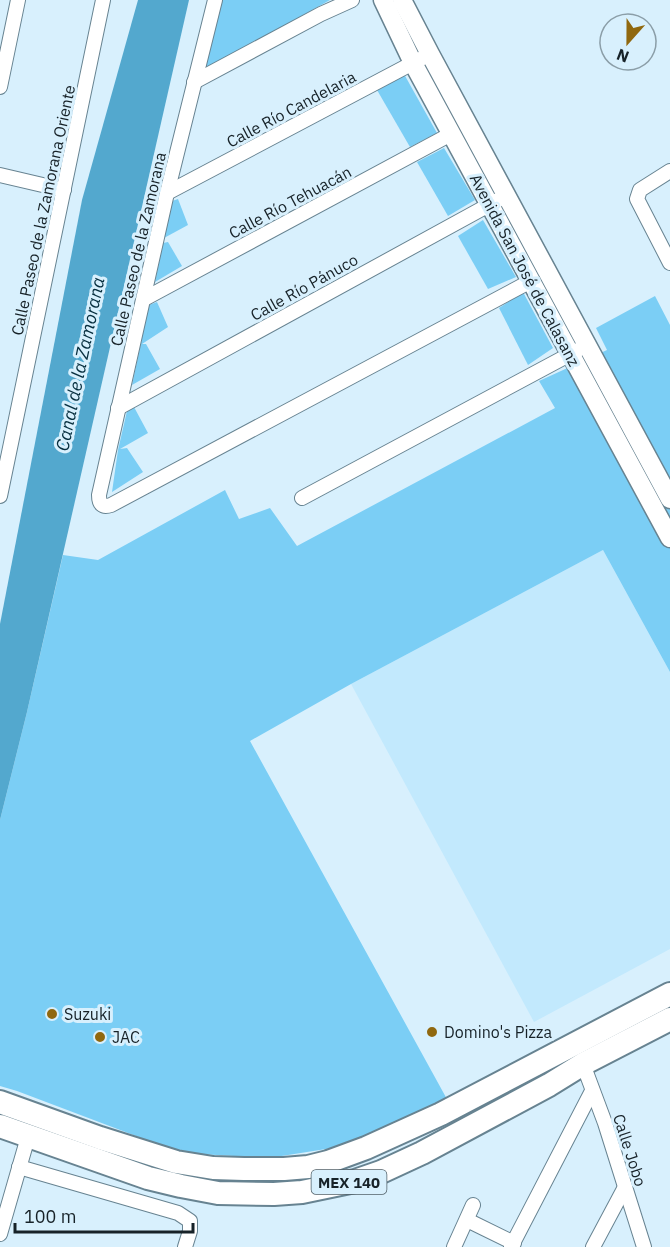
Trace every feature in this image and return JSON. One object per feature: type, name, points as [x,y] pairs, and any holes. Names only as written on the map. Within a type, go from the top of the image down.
[{"type":"main road","name":"MEX 140","points":[[0,1102],[99,1138],[176,1162],[213,1168],[308,1167],[366,1148],[441,1114],[670,994]]},
{"type":"main road","name":"MEX 140","points":[[0,1126],[148,1178],[181,1186],[218,1193],[302,1192],[355,1181],[381,1172],[452,1137],[583,1064],[670,1019]]},
{"type":"street","points":[[0,87],[18,0]]},
{"type":"street","name":"Calle Paseo de la Zamorana Oriente","points":[[0,496],[104,0]]},
{"type":"street","name":"Calle Paseo de la Zamorana","points":[[215,0],[167,193],[118,408],[99,495],[102,505],[111,506],[531,281]]},
{"type":"street","points":[[194,82],[321,14],[352,0]]},
{"type":"street","name":"Avenida San José de Calasanz","points":[[383,0],[413,63],[670,538]]},
{"type":"street","name":"Avenida San José de Calasanz","points":[[402,0],[429,54],[669,496]]},
{"type":"street","name":"Calle Río Candelaria","points":[[167,193],[429,54]]},
{"type":"street","name":"Calle Río Tehuacán","points":[[144,299],[452,134]]},
{"type":"street","points":[[670,171],[640,190],[637,199],[670,263]]},
{"type":"street","points":[[0,176],[64,190]]},
{"type":"street","name":"Calle Río Pánuco","points":[[118,408],[507,196]]},
{"type":"street","points":[[302,498],[588,345]]},
{"type":"street","points":[[651,502],[669,496]]},
{"type":"street","name":"Calle Jobo","points":[[583,1064],[644,1247]]},
{"type":"street","points":[[467,1220],[513,1245],[592,1091]]},
{"type":"street","points":[[0,1234],[28,1137]]},
{"type":"street","points":[[19,1167],[178,1213],[190,1221],[190,1231],[185,1247]]},
{"type":"street","points":[[594,1247],[625,1187]]},
{"type":"street","points":[[454,1247],[473,1206]]},
{"type":"shaded area","points":[[220,0],[330,0],[204,71]]},
{"type":"shaded area","points":[[404,74],[437,133],[410,147],[377,90]]},
{"type":"shaded area","points":[[444,148],[475,200],[448,216],[417,162]]},
{"type":"shaded area","points":[[178,199],[188,225],[164,238],[172,201]]},
{"type":"shaded area","points":[[483,220],[516,277],[488,289],[458,236]]},
{"type":"shaded area","points":[[168,242],[182,266],[155,282],[163,243]]},
{"type":"shaded area","points":[[523,292],[553,348],[528,365],[499,308]]},
{"type":"shaded area","points":[[655,296],[670,325],[670,672],[603,550],[351,684],[250,741],[448,1101],[345,1146],[269,1158],[181,1153],[0,1086],[0,820],[63,555],[98,560],[225,490],[239,519],[270,508],[297,546],[555,408],[539,381],[607,350],[596,328]]},
{"type":"shaded area","points":[[157,302],[168,327],[142,344],[146,344],[160,369],[132,385],[149,305]]},
{"type":"shaded area","points":[[134,407],[148,433],[120,449],[127,448],[143,472],[112,492],[127,411]]},
{"type":"shaded area","points":[[603,550],[670,672],[670,949],[534,1022],[351,684]]},
{"type":"water","name":"Canal de la Zamorana","points":[[138,0],[189,0],[27,712],[0,820],[0,624],[82,200]]},
{"type":"place","name":"Suzuki","points":[[52,1014]]},
{"type":"place","name":"Domino's Pizza","points":[[432,1032]]},
{"type":"place","name":"JAC","points":[[100,1037]]}]
